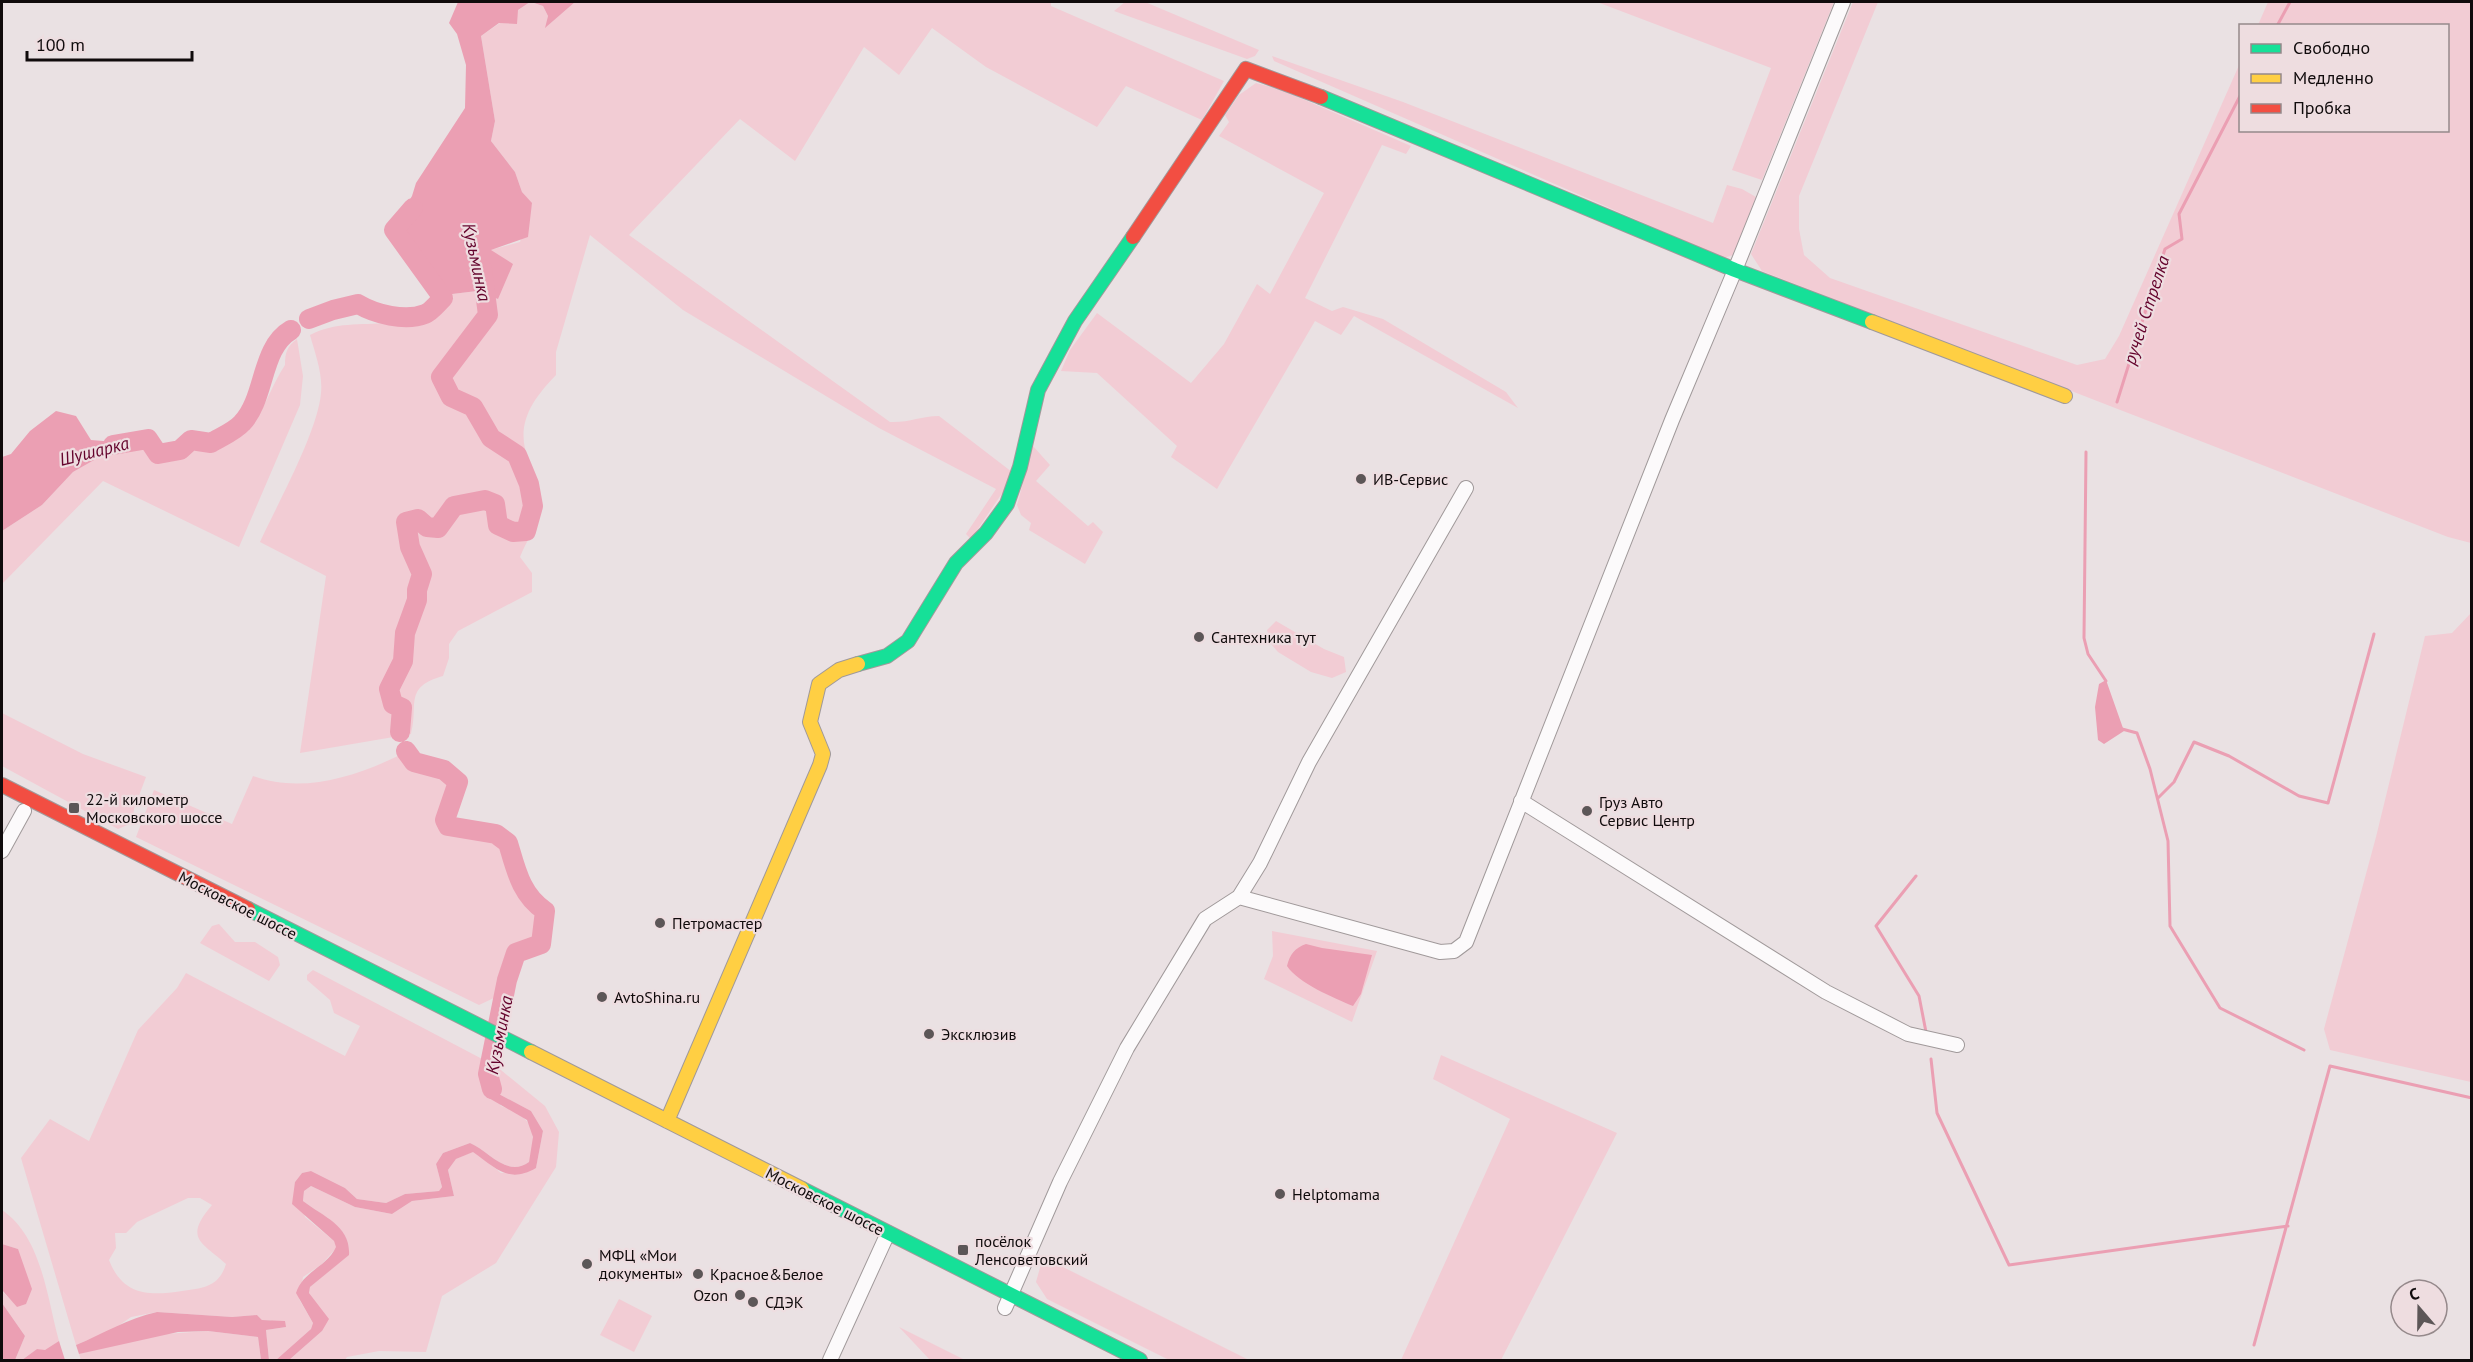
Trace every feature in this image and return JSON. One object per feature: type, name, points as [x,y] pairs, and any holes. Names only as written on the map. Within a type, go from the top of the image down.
[{"type":"main road","points":[[667,1121],[820,765],[823,754],[810,722],[819,684],[837,670],[886,658],[899,651],[908,641],[956,563],[998,518],[1015,487],[1038,390],[1061,347],[1102,279],[1170,185],[1246,69],[1284,81],[1735,270],[2065,396]]},
{"type":"main road","name":"Московское шоссе","points":[[2,785],[472,1031]]},
{"type":"main road","name":"Московское шоссе","points":[[2,799],[472,1031],[510,1042],[667,1121],[879,1241]]},
{"type":"main road","points":[[472,1031],[486,1046]]},
{"type":"main road","name":"Московское шоссе","points":[[583,1095],[879,1241],[1011,1294],[1140,1360]]},
{"type":"street","points":[[1239,897],[1440,952],[1454,951],[1466,942],[1672,420],[1843,2]]},
{"type":"street","points":[[1005,1308],[1060,1182],[1126,1048],[1205,919],[1239,897],[1260,863],[1309,762],[1466,488]]},
{"type":"street","points":[[1521,801],[1826,992],[1908,1034],[1957,1045]]},
{"type":"street","points":[[2,851],[24,811]]},
{"type":"street","points":[[830,1360],[879,1241]]},
{"type":"shaded area","points":[[530,2],[543,6],[548,16],[546,27],[575,2],[1051,2],[1051,6],[1224,81],[1202,120],[1126,86],[1097,127],[986,67],[932,28],[899,75],[864,47],[795,161],[740,119],[629,235],[890,422],[939,416],[1012,472],[1007,486],[971,539],[966,534],[996,489],[879,428],[683,310],[590,235],[556,352],[556,375],[533,404],[525,425],[525,448],[541,496],[536,523],[520,557],[532,573],[532,592],[458,631],[449,644],[449,658],[443,676],[430,680],[417,692],[411,734],[300,753],[326,576],[260,542],[305,447],[318,409],[321,378],[310,335],[338,326],[388,323],[386,309],[404,312],[410,318],[416,312],[424,312],[454,297],[444,295],[477,291],[498,299],[490,250],[520,242],[532,204],[522,192],[515,172],[491,141],[495,121],[481,36]]},
{"type":"shaded area","points":[[1125,2],[1145,2],[1259,50],[1255,56],[1247,59],[1114,11]]},
{"type":"shaded area","points":[[1597,2],[1834,2],[1762,180],[1732,170],[1771,68]]},
{"type":"shaded area","points":[[1853,2],[1878,2],[1799,196],[1799,229],[1804,255],[1830,278],[2077,365],[2105,359],[2119,336],[2239,65],[2239,132],[2449,132],[2449,24],[2258,24],[2268,2],[2471,2],[2471,543],[2448,537],[1762,271],[1751,254]]},
{"type":"shaded area","points":[[1272,56],[1403,102],[1713,223],[1727,185],[1742,189],[1756,197],[1733,255],[1724,258],[1274,61]]},
{"type":"shaded area","points":[[1256,83],[1282,90],[1411,146],[1406,154],[1382,145],[1305,298],[1332,311],[1343,307],[1383,319],[1506,392],[1518,408],[1354,316],[1341,335],[1315,321],[1217,489],[1171,457],[1177,446],[1097,373],[1061,371],[1070,350],[1097,313],[1191,383],[1224,344],[1257,284],[1270,294],[1324,193],[1219,136],[1229,122],[1225,115],[1239,95]]},
{"type":"shaded area","points":[[297,339],[303,376],[300,405],[239,547],[103,481],[2,584],[2,531],[42,505],[73,472],[117,447],[147,444],[154,460],[166,462],[197,449],[222,445],[233,440],[243,433],[258,416],[285,365],[287,350]]},
{"type":"shaded area","points":[[1033,446],[1050,465],[1036,481],[1088,526],[1093,522],[1103,532],[1085,564],[1029,530],[1031,523],[1021,515],[1017,505]]},
{"type":"shaded area","points":[[2471,613],[2471,1082],[2330,1050],[2324,1029],[2376,837],[2425,636],[2452,633]]},
{"type":"shaded area","points":[[1276,621],[1324,649],[1344,657],[1346,672],[1332,678],[1311,672],[1278,652],[1271,644],[1267,630]]},
{"type":"shaded area","points":[[2,713],[83,754],[146,777],[134,809],[132,823],[118,829],[2,766]]},
{"type":"shaded area","points":[[398,756],[413,768],[447,779],[439,817],[440,830],[454,835],[499,843],[505,853],[508,872],[522,897],[539,916],[540,923],[534,936],[509,947],[496,997],[479,1005],[136,837],[154,790],[232,824],[253,776],[290,783],[327,781],[364,771]]},
{"type":"shaded area","points":[[219,924],[235,942],[255,942],[278,957],[280,965],[269,981],[200,943],[212,926]]},
{"type":"shaded area","points":[[1272,931],[1377,951],[1352,1022],[1264,979],[1273,956]]},
{"type":"shaded area","points":[[313,970],[486,1061],[483,1074],[501,1106],[519,1115],[530,1126],[533,1142],[529,1162],[521,1166],[506,1165],[470,1143],[443,1153],[436,1164],[442,1187],[439,1191],[405,1194],[386,1203],[357,1199],[345,1188],[311,1171],[302,1173],[295,1182],[305,1217],[334,1241],[337,1247],[322,1264],[303,1277],[299,1299],[313,1323],[311,1329],[276,1360],[269,1360],[266,1330],[286,1327],[270,1320],[262,1320],[257,1315],[232,1317],[157,1312],[131,1317],[114,1329],[76,1345],[21,1158],[50,1119],[89,1141],[138,1030],[177,988],[186,973],[345,1056],[360,1026],[334,1013],[330,1000],[307,980],[307,975]],"holes":[[[188,1198],[200,1198],[212,1205],[203,1216],[197,1233],[203,1245],[226,1264],[219,1278],[203,1287],[159,1293],[138,1291],[122,1281],[109,1260],[116,1248],[115,1233],[126,1233],[137,1222]]]},
{"type":"shaded area","points":[[1441,1055],[1617,1133],[1501,1360],[1401,1360],[1510,1119],[1433,1079]]},
{"type":"shaded area","points":[[496,1066],[545,1106],[559,1132],[556,1167],[496,1263],[442,1296],[426,1352],[379,1351],[347,1357],[345,1360],[289,1360],[322,1331],[315,1303],[309,1293],[310,1287],[349,1254],[348,1244],[340,1229],[303,1201],[304,1191],[311,1186],[355,1207],[392,1214],[412,1201],[454,1196],[448,1170],[456,1159],[474,1151],[501,1173],[536,1168],[543,1131],[531,1111],[497,1093],[492,1076]]},
{"type":"shaded area","points":[[2,1210],[26,1236],[34,1252],[41,1270],[59,1341],[45,1351],[37,1349],[22,1360],[15,1360],[25,1336],[2,1303],[2,1291],[18,1307],[18,1249],[2,1244]]},
{"type":"shaded area","points":[[1043,1257],[1249,1360],[1169,1360],[1047,1299],[1036,1282]]},
{"type":"shaded area","points":[[619,1299],[652,1316],[634,1352],[600,1335]]},
{"type":"shaded area","points":[[899,1327],[965,1360],[930,1360]]},
{"type":"shaded area","points":[[208,1331],[258,1337],[261,1360],[81,1360],[79,1354],[151,1335]]},
{"type":"water","points":[[458,2],[530,2],[518,10],[517,24],[499,23],[481,36],[495,121],[491,141],[515,172],[522,192],[532,203],[528,237],[491,250],[513,264],[498,299],[477,291],[444,295],[394,227],[412,196],[416,183],[465,108],[466,65],[457,34],[449,23]]},
{"type":"water","points":[[531,2],[575,2],[545,28],[548,16],[543,6]]},
{"type":"water","points":[[56,411],[76,416],[91,440],[115,442],[138,437],[140,443],[117,447],[73,472],[42,505],[2,531],[2,457],[11,454],[30,431]]},
{"type":"water","points":[[2106,680],[2124,731],[2104,744],[2098,740],[2095,707],[2099,684]]},
{"type":"water","points":[[1306,944],[1372,955],[1361,994],[1353,1006],[1308,984],[1287,966],[1294,952]]},
{"type":"water","points":[[486,1061],[496,1066],[492,1076],[497,1093],[531,1111],[543,1131],[536,1168],[526,1173],[510,1174],[496,1168],[473,1152],[456,1159],[448,1170],[454,1196],[412,1201],[392,1214],[355,1207],[311,1186],[304,1191],[303,1201],[341,1229],[346,1237],[349,1255],[310,1287],[309,1293],[329,1319],[322,1331],[289,1360],[276,1360],[311,1329],[313,1323],[296,1293],[304,1279],[327,1260],[336,1247],[334,1241],[292,1204],[295,1182],[302,1173],[311,1171],[345,1188],[357,1199],[386,1203],[405,1194],[439,1191],[442,1187],[436,1164],[443,1153],[470,1143],[506,1165],[521,1166],[529,1162],[533,1137],[527,1120],[487,1097],[483,1074]]},
{"type":"water","points":[[2,1244],[18,1249],[32,1289],[26,1304],[17,1307],[2,1290]]},
{"type":"water","points":[[2,1303],[25,1336],[15,1360],[2,1360]]},
{"type":"water","points":[[157,1312],[232,1317],[257,1315],[262,1320],[285,1321],[286,1327],[266,1330],[269,1360],[261,1360],[258,1337],[208,1331],[178,1332],[79,1354],[76,1345],[126,1322]]},
{"type":"water","points":[[59,1341],[65,1360],[22,1360],[37,1349],[45,1350]]},
{"type":"waterway","name":"ручей Стрелка","points":[[2278,24],[2290,2]]},
{"type":"waterway","name":"ручей Стрелка","points":[[2117,402],[2165,249],[2182,239],[2179,214],[2239,98]]},
{"type":"waterway","name":"Шушарка","points":[[309,319],[358,304],[390,316],[417,316],[430,311],[443,298],[394,230],[413,208]]},
{"type":"waterway","name":"Кузьминка","points":[[400,732],[402,708],[393,704],[389,689],[403,661],[405,633],[417,600],[417,590],[422,574],[410,547],[406,522],[418,519],[427,527],[438,528],[454,506],[485,500],[495,504],[498,525],[513,532],[526,531],[533,506],[529,484],[517,455],[491,438],[473,407],[451,397],[441,377],[488,315],[482,269]]},
{"type":"waterway","name":"Шушарка","points":[[113,445],[148,439],[158,454],[180,450],[191,440],[211,443],[232,431],[250,413],[268,361],[281,338],[291,330]]},
{"type":"waterway","points":[[2086,452],[2084,638],[2088,654],[2106,681]]},
{"type":"waterway","points":[[2158,798],[2174,782],[2194,742],[2229,756],[2299,796],[2328,803],[2374,634]]},
{"type":"waterway","points":[[2122,729],[2137,733],[2150,769],[2168,841],[2170,926],[2220,1008],[2304,1050]]},
{"type":"waterway","name":"Кузьминка","points":[[406,751],[414,762],[444,770],[458,782],[445,820],[448,826],[496,834],[508,843],[525,890],[545,911],[541,944],[516,953],[507,980],[488,1074],[492,1089]]},
{"type":"waterway","points":[[1916,876],[1876,926],[1919,996],[1926,1032]]},
{"type":"waterway","points":[[1931,1059],[1937,1113],[2009,1265],[2288,1226]]},
{"type":"waterway","points":[[2254,1345],[2330,1066],[2472,1098]]},
{"type":"traffic: fast","points":[[1321,97],[1735,270],[1872,322]]},
{"type":"traffic: fast","points":[[858,664],[887,656],[908,641],[956,563],[986,533],[1007,504],[1020,467],[1038,390],[1075,321],[1133,237]]},
{"type":"traffic: fast","points":[[248,909],[531,1052]]},
{"type":"traffic: fast","points":[[802,1189],[1140,1360]]},
{"type":"traffic: slow","points":[[1872,322],[2065,396]]},
{"type":"traffic: slow","points":[[667,1121],[820,765],[823,754],[810,722],[819,684],[839,670],[858,664]]},
{"type":"traffic: slow","points":[[531,1052],[802,1189]]},
{"type":"traffic: jam","points":[[1133,237],[1246,69],[1321,97]]},
{"type":"traffic: jam","points":[[2,785],[248,909]]},
{"type":"place","name":"ИВ-Сервис","points":[[1361,479]]},
{"type":"place","name":"Сантехника тут","points":[[1199,637]]},
{"type":"place","name":"22-й километр Московского шоссе","points":[[74,808]]},
{"type":"place","name":"Груз Авто Сервис Центр","points":[[1587,811]]},
{"type":"place","name":"Петромастер","points":[[660,923]]},
{"type":"place","name":"AvtoShina.ru","points":[[602,997]]},
{"type":"place","name":"Эксклюзив","points":[[929,1034]]},
{"type":"place","name":"Helptomama","points":[[1280,1194]]},
{"type":"place","name":"посёлок Ленсоветовский","points":[[963,1250]]},
{"type":"place","name":"МФЦ «Мои документы»","points":[[587,1264]]},
{"type":"place","name":"Красное&Белое","points":[[698,1274]]},
{"type":"place","name":"Ozon","points":[[740,1295]]},
{"type":"place","name":"СДЭК","points":[[753,1302]]}]
